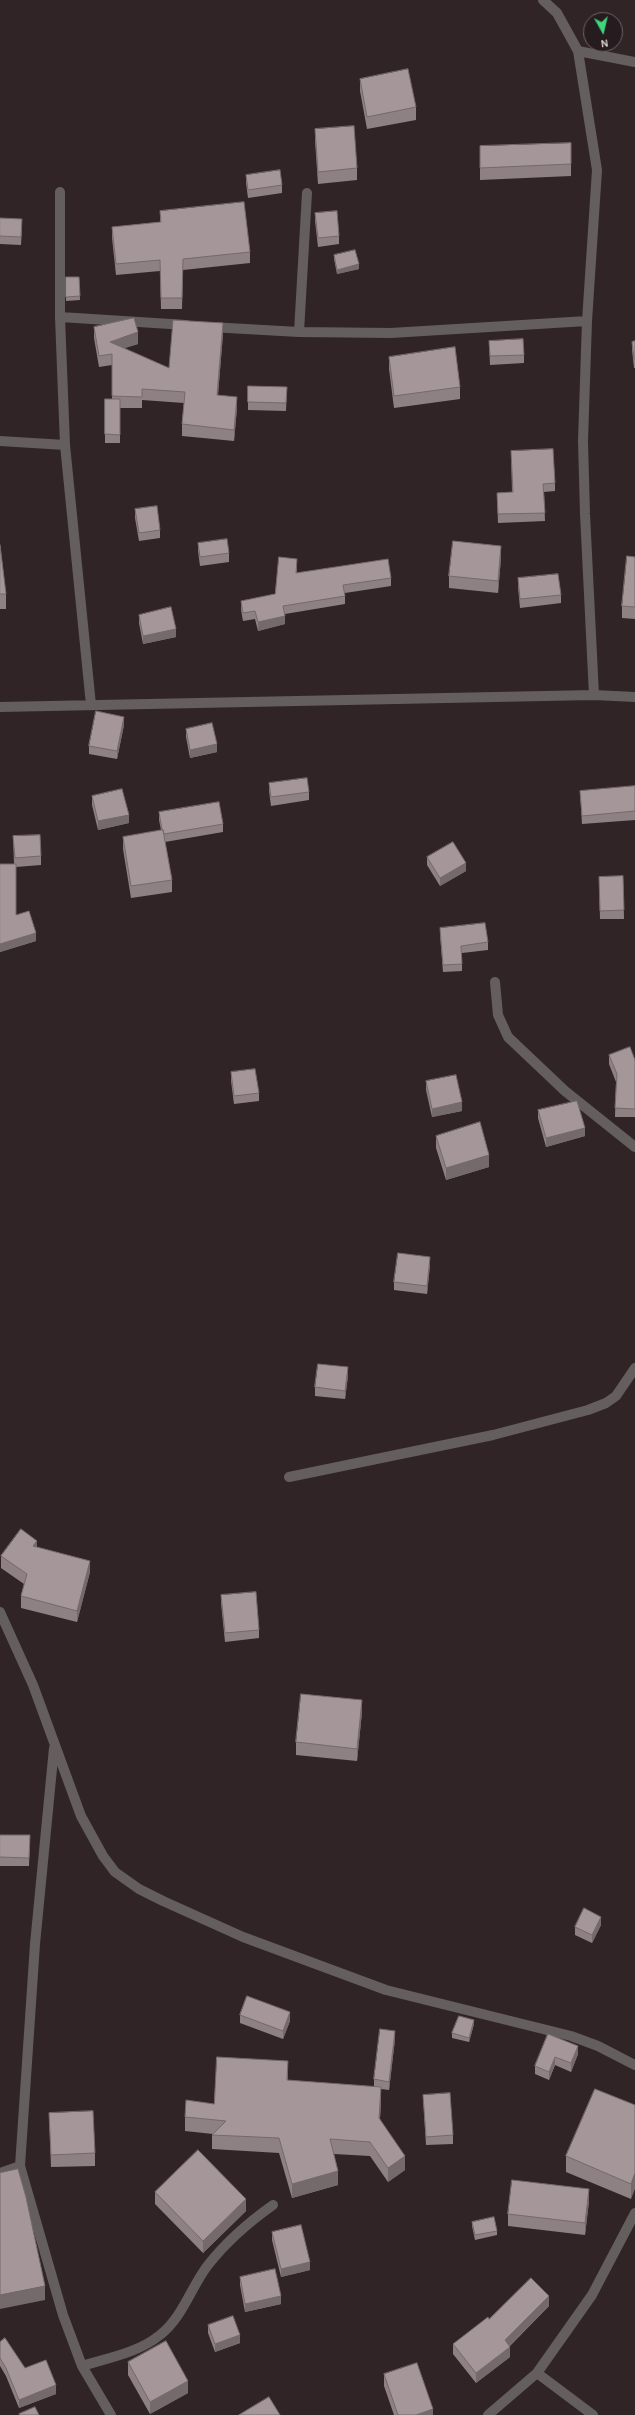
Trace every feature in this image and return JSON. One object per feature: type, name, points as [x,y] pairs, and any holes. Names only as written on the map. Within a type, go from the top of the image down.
[{"type":"street","points":[[543,0],[557,13],[578,52],[597,170],[587,321],[583,442],[584,507],[594,695]]},
{"type":"street","points":[[578,52],[635,62]]},
{"type":"street","points":[[60,192],[60,317],[65,445],[91,705]]},
{"type":"street","points":[[300,332],[308,193]]},
{"type":"street","points":[[60,317],[300,332],[391,333],[587,321]]},
{"type":"street","points":[[0,441],[65,445]]},
{"type":"street","points":[[0,707],[594,695],[635,697]]},
{"type":"street","points":[[495,982],[498,1015],[508,1037],[565,1092],[635,1147]]},
{"type":"street","points":[[289,1477],[492,1435],[588,1410],[606,1403],[616,1396],[635,1368]]},
{"type":"street","points":[[0,1612],[33,1685],[81,1816],[103,1856],[115,1872],[139,1889],[242,1937],[386,1990],[571,2036],[598,2046],[635,2064]]},
{"type":"street","points":[[54,1745],[35,1944],[20,2166],[63,2315],[82,2366],[112,2415]]},
{"type":"street","points":[[0,2173],[20,2166]]},
{"type":"street","points":[[82,2366],[138,2349],[161,2334],[178,2314],[208,2265],[246,2224],[273,2205]]},
{"type":"street","points":[[488,2415],[536,2373],[592,2295],[635,2213]]},
{"type":"street","points":[[536,2373],[568,2394],[592,2415]]},
{"type":"building","points":[[408,69],[416,107],[367,117],[360,79]]},
{"type":"building","points":[[354,126],[357,168],[318,172],[315,129]]},
{"type":"building","points":[[571,143],[571,164],[480,168],[480,146]]},
{"type":"building","points":[[280,170],[282,185],[248,190],[246,175]]},
{"type":"building","points":[[244,202],[250,252],[183,259],[182,298],[161,298],[160,260],[116,264],[112,227],[161,222],[160,211]]},
{"type":"building","points":[[337,211],[339,236],[318,238],[315,213]]},
{"type":"building","points":[[0,218],[22,219],[21,237],[0,236]]},
{"type":"building","points":[[355,250],[359,264],[337,270],[334,255]]},
{"type":"building","points":[[66,277],[79,277],[80,296],[66,297]]},
{"type":"building","points":[[134,318],[138,332],[110,342],[169,368],[173,320],[223,323],[217,395],[237,397],[234,430],[182,424],[185,392],[142,389],[142,397],[112,396],[112,354],[99,356],[94,327]]},
{"type":"building","points":[[523,339],[524,355],[490,356],[489,341]]},
{"type":"building","points":[[635,341],[635,359],[634,359],[632,342]]},
{"type":"building","points":[[455,347],[460,387],[394,396],[389,357]]},
{"type":"building","points":[[248,386],[287,387],[286,403],[248,402]]},
{"type":"building","points":[[105,399],[120,399],[120,435],[105,434]]},
{"type":"building","points":[[553,449],[555,483],[543,484],[545,513],[498,514],[497,493],[513,492],[511,451]]},
{"type":"building","points":[[157,506],[160,530],[139,533],[135,509]]},
{"type":"building","points":[[227,539],[229,553],[200,557],[198,543]]},
{"type":"building","points":[[453,541],[501,546],[498,581],[449,576]]},
{"type":"building","points":[[0,545],[6,594],[0,594]]},
{"type":"building","points":[[627,556],[635,557],[635,607],[622,606]]},
{"type":"building","points":[[279,557],[297,559],[296,573],[388,559],[391,578],[343,585],[345,596],[283,606],[285,616],[258,622],[255,611],[243,613],[241,601],[275,594]]},
{"type":"building","points":[[558,574],[561,595],[520,599],[518,578]]},
{"type":"building","points":[[171,607],[176,629],[143,636],[139,615]]},
{"type":"building","points":[[96,711],[124,717],[117,751],[89,746]]},
{"type":"building","points":[[212,723],[217,744],[190,750],[186,729]]},
{"type":"building","points":[[307,778],[309,792],[271,797],[269,783]]},
{"type":"building","points":[[635,786],[635,811],[582,816],[580,791]]},
{"type":"building","points":[[122,789],[129,815],[98,821],[92,796]]},
{"type":"building","points":[[219,802],[223,824],[164,834],[159,812]]},
{"type":"building","points":[[163,830],[172,880],[131,886],[123,837]]},
{"type":"building","points":[[40,835],[41,856],[15,858],[13,836]]},
{"type":"building","points":[[453,842],[466,863],[440,878],[427,857]]},
{"type":"building","points":[[0,864],[16,864],[16,915],[29,911],[36,933],[0,944]]},
{"type":"building","points":[[623,876],[624,910],[600,911],[599,877]]},
{"type":"building","points":[[485,923],[488,942],[461,946],[462,964],[443,965],[440,928]]},
{"type":"building","points":[[630,1047],[635,1060],[635,1109],[615,1108],[617,1074],[609,1055]]},
{"type":"building","points":[[255,1069],[259,1093],[234,1096],[231,1072]]},
{"type":"building","points":[[456,1075],[462,1102],[432,1109],[426,1081]]},
{"type":"building","points":[[577,1101],[585,1128],[546,1138],[538,1110]]},
{"type":"building","points":[[480,1122],[489,1155],[446,1168],[436,1136]]},
{"type":"building","points":[[398,1253],[430,1257],[427,1286],[394,1282]]},
{"type":"building","points":[[318,1364],[348,1367],[345,1391],[315,1387]]},
{"type":"building","points":[[21,1529],[37,1541],[33,1546],[90,1561],[77,1611],[21,1596],[27,1574],[1,1556]]},
{"type":"building","points":[[256,1592],[259,1630],[225,1633],[221,1595]]},
{"type":"building","points":[[301,1694],[362,1700],[357,1749],[296,1742]]},
{"type":"building","points":[[0,1835],[30,1835],[29,1858],[0,1857]]},
{"type":"building","points":[[584,1908],[601,1917],[592,1935],[575,1927]]},
{"type":"building","points":[[247,1996],[290,2012],[283,2031],[240,2015]]},
{"type":"building","points":[[459,2016],[474,2020],[469,2038],[452,2033]]},
{"type":"building","points":[[380,2029],[395,2031],[389,2082],[374,2079]]},
{"type":"building","points":[[548,2034],[578,2046],[571,2063],[555,2057],[549,2072],[535,2066]]},
{"type":"building","points":[[217,2057],[288,2061],[287,2080],[381,2087],[379,2118],[405,2156],[388,2168],[370,2142],[330,2139],[338,2171],[292,2184],[279,2138],[212,2135],[226,2121],[185,2117],[186,2100],[214,2104]]},
{"type":"building","points":[[595,2089],[635,2105],[635,2173],[631,2184],[566,2156]]},
{"type":"building","points":[[450,2093],[453,2135],[426,2137],[423,2095]]},
{"type":"building","points":[[93,2111],[95,2153],[51,2155],[49,2113]]},
{"type":"building","points":[[198,2150],[246,2199],[203,2241],[155,2192]]},
{"type":"building","points":[[18,2169],[26,2197],[45,2286],[0,2295],[0,2173]]},
{"type":"building","points":[[512,2180],[589,2189],[585,2223],[508,2214]]},
{"type":"building","points":[[494,2217],[497,2231],[475,2235],[472,2222]]},
{"type":"building","points":[[301,2225],[310,2262],[281,2269],[272,2232]]},
{"type":"building","points":[[275,2269],[281,2296],[245,2304],[240,2277]]},
{"type":"building","points":[[531,2278],[549,2296],[505,2340],[510,2347],[476,2373],[453,2344],[488,2317],[489,2319]]},
{"type":"building","points":[[233,2316],[240,2335],[215,2344],[208,2325]]},
{"type":"building","points":[[5,2338],[25,2368],[46,2360],[56,2385],[19,2400],[6,2368],[0,2358],[0,2342]]},
{"type":"building","points":[[166,2341],[188,2381],[150,2402],[128,2362]]},
{"type":"building","points":[[417,2363],[433,2409],[416,2415],[398,2415],[384,2374]]},
{"type":"building","points":[[269,2397],[280,2415],[239,2415]]},
{"type":"building","points":[[35,2407],[39,2415],[19,2414]]}]
